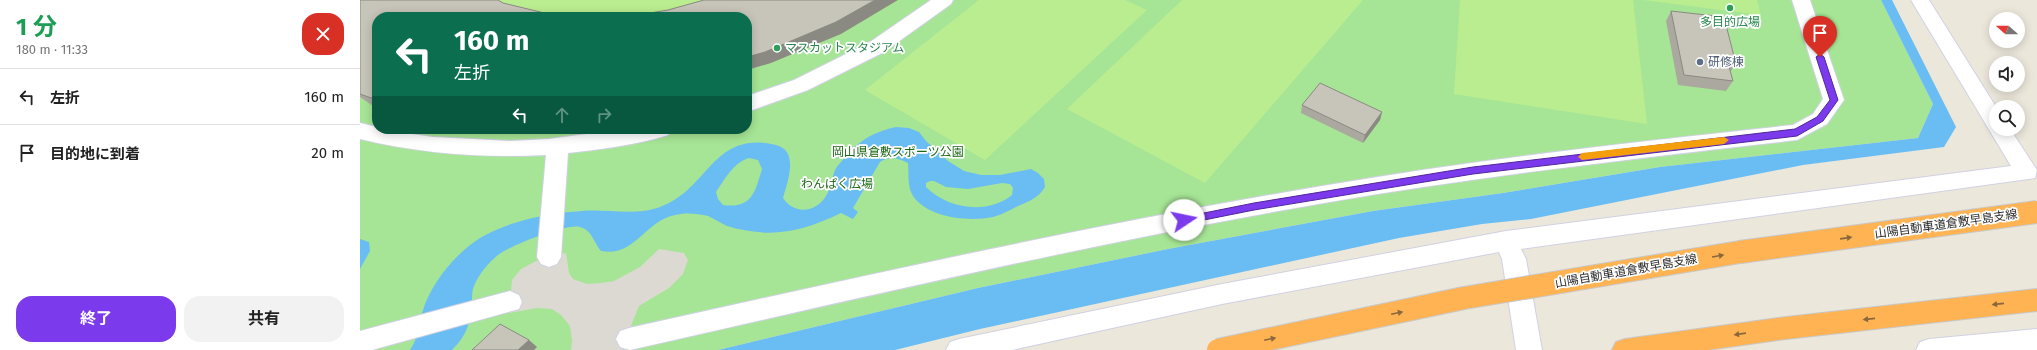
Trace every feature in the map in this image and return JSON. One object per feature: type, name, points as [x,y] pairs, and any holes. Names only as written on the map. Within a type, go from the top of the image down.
[{"type":"highway","name":"山陽自動車道倉敷早島支線","points":[[1218,350],[1472,297],[1740,252],[2037,212]]},
{"type":"highway","points":[[1625,350],[1786,328],[2037,300]]},
{"type":"street","points":[[752,102],[801,85],[877,48],[944,0]]},
{"type":"street","points":[[629,340],[983,260],[1254,206],[1473,170],[1797,132],[1820,119],[1834,100],[1802,0]]},
{"type":"street","points":[[1920,0],[1989,113]]},
{"type":"street","points":[[360,131],[372,134]]},
{"type":"street","points":[[374,134],[420,144],[487,148],[558,146],[639,134]]},
{"type":"street","points":[[959,350],[1222,294],[1506,241],[2032,178],[2004,136]]},
{"type":"street","points":[[549,257],[558,146]]},
{"type":"street","points":[[1506,241],[1514,259],[1529,350]]},
{"type":"street","points":[[360,342],[510,302]]},
{"type":"street","points":[[1929,350],[2037,340]]},
{"type":"green space","name":"岡山県倉敷スポーツ公園","points":[[360,0],[1881,0],[1933,104],[1918,138],[1660,167],[1503,193],[1373,211],[1168,249],[978,288],[718,350],[360,350]]},
{"type":"green space","name":"マスカットスタジアム","points":[[360,0],[898,0],[841,34],[771,63],[752,69],[752,12],[372,12]]},
{"type":"green space","points":[[979,0],[1125,0],[1147,10],[985,160],[865,90]]},
{"type":"green space","points":[[1182,0],[1363,0],[1205,183],[1067,109]]},
{"type":"green space","points":[[1460,0],[1633,0],[1647,124],[1454,94]]},
{"type":"green space","name":"多目的広場","points":[[1643,0],[1757,0],[1761,15]]},
{"type":"shaded area","points":[[659,249],[684,253],[688,260],[683,274],[669,288],[639,306],[631,326],[627,350],[571,350],[572,341],[570,326],[561,315],[552,309],[537,308],[509,313],[512,280],[521,269],[536,261],[566,253],[569,273],[573,279],[587,284],[601,283],[614,281],[640,267]]},
{"type":"water","points":[[1881,0],[1892,0],[1956,127],[1944,147],[1803,165],[1531,219],[1482,224],[1399,238],[980,329],[895,350],[718,350],[978,288],[1168,249],[1373,211],[1503,193],[1660,167],[1918,138],[1933,104]]},
{"type":"water","points":[[896,127],[909,128],[919,132],[926,141],[948,161],[964,171],[981,175],[1000,175],[1031,169],[1044,179],[1045,187],[1040,194],[1033,199],[993,217],[972,219],[950,217],[928,209],[913,196],[910,188],[908,163],[897,159],[887,158],[880,162],[853,208],[858,212],[853,219],[841,213],[826,220],[799,229],[772,233],[743,230],[727,226],[705,215],[681,214],[658,222],[624,249],[613,252],[601,251],[590,234],[580,227],[563,228],[514,246],[498,255],[487,265],[478,277],[473,288],[470,316],[465,333],[462,339],[452,350],[410,350],[416,337],[426,302],[437,281],[461,253],[480,238],[491,232],[529,219],[569,212],[631,212],[651,210],[660,207],[676,199],[690,188],[712,164],[724,154],[738,146],[755,143],[776,145],[783,148],[788,154],[790,168],[783,198],[792,207],[803,210],[808,209],[819,204],[824,199],[830,189],[835,170],[856,146],[866,138]],"holes":[[[749,158],[758,160],[762,169],[754,192],[751,197],[740,204],[733,206],[723,205],[718,199],[716,192],[734,168],[743,160]],[[934,181],[946,187],[968,189],[1002,183],[1010,184],[1013,188],[1012,195],[1002,201],[980,207],[968,207],[945,200],[935,194],[926,187],[926,183]]]},
{"type":"water","points":[[360,239],[369,242],[370,251],[360,269]]},
{"type":"building","points":[[360,0],[498,0],[503,3],[540,12],[372,12],[372,98],[360,94]]},
{"type":"building","points":[[704,0],[875,0],[836,22],[765,52],[752,56],[752,12],[656,12]]},
{"type":"building","name":"研修棟","points":[[1671,11],[1724,17],[1736,64],[1728,63],[1733,81],[1684,75]]},
{"type":"building","points":[[1320,83],[1382,112],[1365,135],[1302,105]]},
{"type":"building","points":[[500,324],[529,340],[518,350],[472,350]]},
{"type":"slow traffic","points":[[1582,157],[1724,140]]},
{"type":"place","name":"多目的広場","points":[[1730,8]]},
{"type":"place","name":"マスカットスタジアム","points":[[777,48]]},
{"type":"place","name":"研修棟","points":[[1700,62]]},
{"type":"route","points":[[1184,220],[1254,206],[1473,170],[1797,132],[1820,119],[1834,100],[1820,57]]},
{"type":"park label","name":"わんぱく広場","points":[[837,184]]}]
